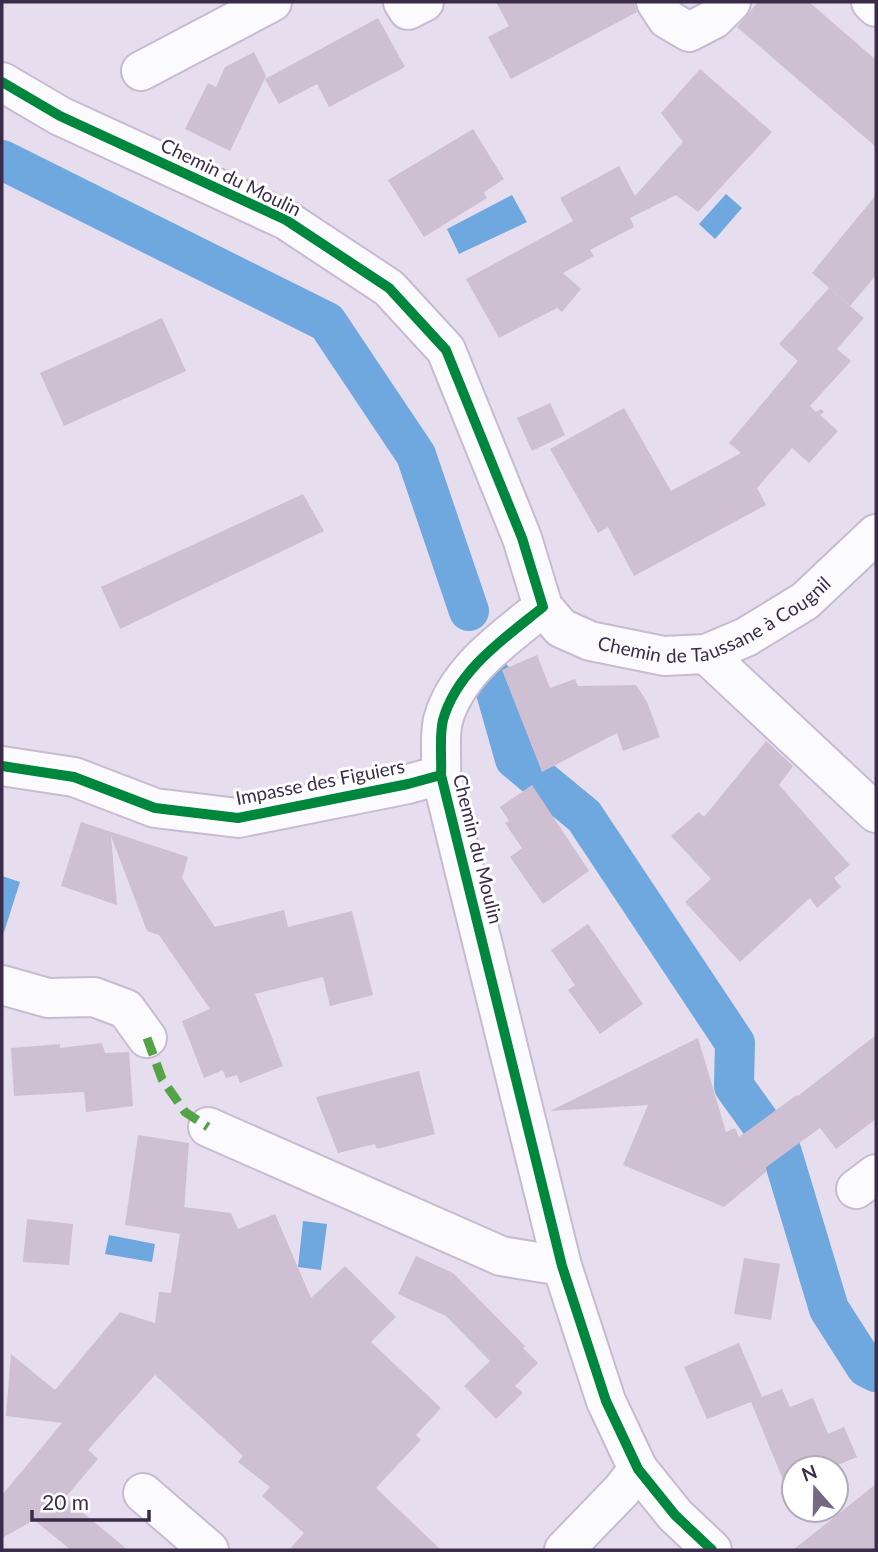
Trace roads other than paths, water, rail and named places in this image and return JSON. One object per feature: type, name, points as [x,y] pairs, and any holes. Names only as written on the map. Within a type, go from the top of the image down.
[{"type":"street","points":[[141,71],[272,2]]},
{"type":"street","points":[[403,2],[408,10],[424,2]]},
{"type":"street","points":[[656,2],[667,19],[689,32],[714,19],[731,2]]},
{"type":"street","points":[[871,2],[876,7]]},
{"type":"street","name":"Chemin du Moulin","points":[[2,82],[60,116],[286,220],[389,288],[446,350],[522,538],[543,607],[483,657],[458,687],[443,721],[441,775],[562,1266],[606,1401],[638,1469],[676,1515],[712,1550]]},
{"type":"street","name":"Chemin de Taussane à Cougnil","points":[[543,607],[561,628],[590,640],[664,656],[706,654],[746,637],[806,601],[876,534]]},
{"type":"street","points":[[706,654],[876,813]]},
{"type":"street","name":"Impasse des Figuiers","points":[[2,766],[74,776],[155,808],[238,818],[441,775]]},
{"type":"street","points":[[2,985],[48,998],[94,997],[126,1009],[147,1038]]},
{"type":"street","points":[[208,1126],[501,1256],[562,1266]]},
{"type":"street","points":[[564,1550],[622,1490],[638,1469]]},
{"type":"street","points":[[144,1493],[209,1550]]},
{"type":"water","points":[[726,194],[742,208],[715,239],[699,224]]},
{"type":"water","points":[[512,195],[527,222],[459,254],[447,229]]},
{"type":"water","points":[[2,876],[20,882],[4,932],[2,931]]},
{"type":"water","points":[[303,1221],[327,1224],[321,1270],[298,1267]]},
{"type":"water","points":[[109,1235],[155,1244],[152,1262],[105,1254]]},
{"type":"waterway","points":[[2,160],[327,322],[416,455],[469,611]]},
{"type":"waterway","points":[[492,678],[515,759],[584,816],[735,1043],[734,1086],[782,1153],[829,1309],[866,1367],[876,1372]]}]
